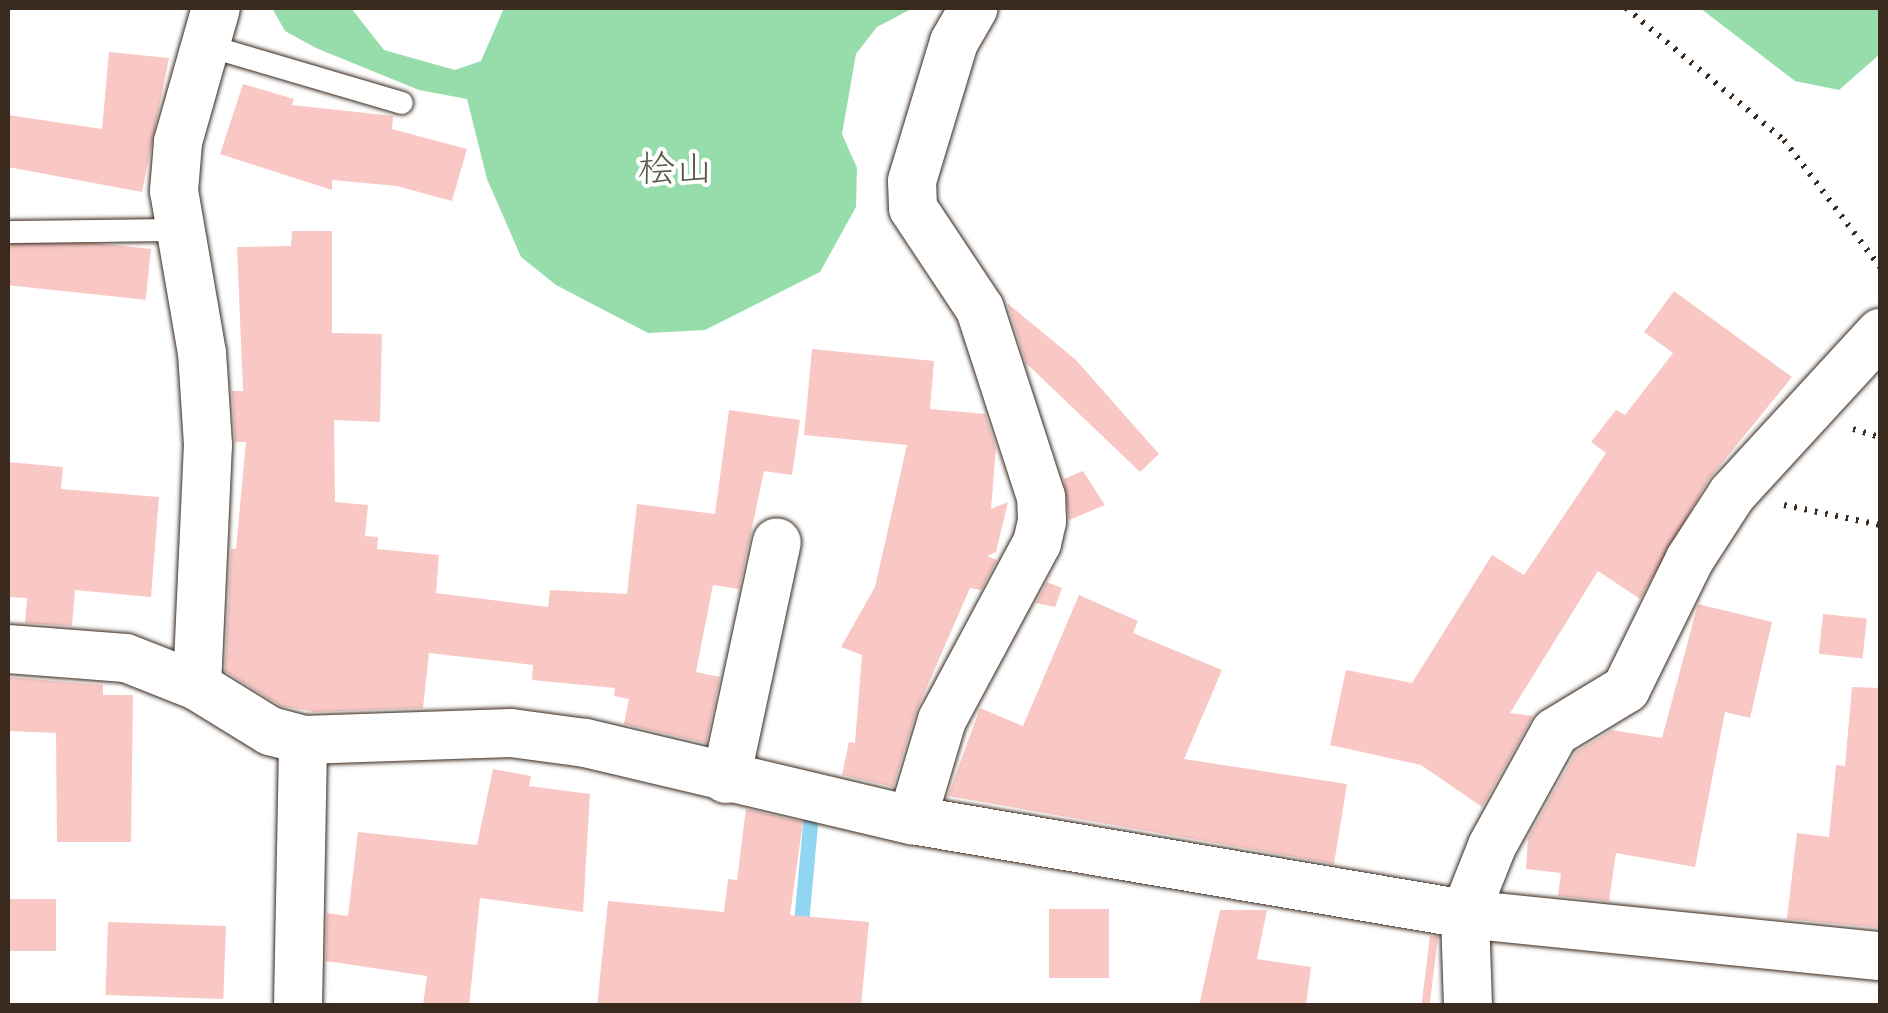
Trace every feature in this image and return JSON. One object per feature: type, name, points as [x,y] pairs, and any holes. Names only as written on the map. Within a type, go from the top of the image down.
[{"type":"street","points":[[912,820],[942,720],[1037,544],[1042,520],[1041,497],[980,309],[913,208],[912,181],[949,60],[974,8]]},
{"type":"street","points":[[197,686],[208,445],[202,353],[174,191],[178,142],[210,26]]},
{"type":"street","points":[[1468,1006],[1465,914],[1492,846],[1555,732],[1626,689],[1690,559],[1732,494],[1880,333]]},
{"type":"street","points":[[726,778],[777,542]]},
{"type":"street","points":[[8,649],[126,658],[197,686],[270,732],[303,740],[511,733],[585,743],[912,820],[1465,914],[1880,956]]},
{"type":"street","points":[[298,1006],[303,740]]},
{"type":"lane","points":[[210,26],[402,102]]},
{"type":"lane","points":[[8,232],[181,230]]},
{"type":"path","points":[[1626,8],[1784,140],[1880,267]]},
{"type":"path","points":[[1732,494],[1880,525]]},
{"type":"green space","name":"桧山","points":[[272,8],[351,8],[384,50],[455,70],[481,61],[504,8],[913,8],[877,27],[856,54],[842,134],[857,168],[856,207],[820,272],[705,330],[648,333],[556,285],[521,257],[487,179],[467,99],[419,90],[316,48],[285,31]]},
{"type":"green space","points":[[1700,8],[1880,8],[1880,54],[1839,90],[1795,81]]},
{"type":"building","points":[[109,52],[169,58],[142,192],[8,167],[8,115],[102,129]]},
{"type":"building","points":[[243,84],[294,99],[292,105],[393,116],[392,129],[467,149],[452,201],[397,186],[332,180],[332,190],[220,154]]},
{"type":"building","points":[[292,231],[332,231],[332,333],[382,334],[380,422],[334,420],[335,502],[368,505],[365,536],[378,537],[377,549],[439,555],[436,593],[548,607],[550,590],[627,594],[637,504],[715,514],[729,410],[800,420],[792,475],[764,471],[739,589],[713,585],[696,672],[720,677],[706,743],[624,724],[629,699],[614,696],[615,688],[532,680],[533,665],[429,653],[423,708],[315,712],[281,706],[225,671],[231,549],[236,549],[246,442],[235,442],[232,391],[243,391],[237,247],[291,246]]},
{"type":"building","points":[[9,234],[151,249],[146,300],[8,285]]},
{"type":"building","points":[[1674,291],[1792,377],[1709,479],[1640,599],[1598,571],[1510,713],[1533,716],[1482,807],[1421,765],[1330,745],[1346,670],[1412,683],[1492,555],[1524,575],[1606,453],[1591,442],[1616,410],[1625,415],[1673,353],[1644,332]]},
{"type":"building","points":[[1007,303],[1076,360],[1159,454],[1140,472],[1026,363]]},
{"type":"building","points":[[812,349],[934,361],[930,409],[985,414],[996,448],[991,509],[1008,502],[996,552],[987,556],[997,560],[981,590],[970,588],[916,712],[893,787],[842,775],[849,742],[855,743],[862,655],[841,647],[875,587],[907,445],[804,435]]},
{"type":"building","points":[[8,462],[63,467],[61,489],[159,497],[151,597],[75,590],[72,626],[25,623],[27,598],[8,597]]},
{"type":"building","points":[[1083,471],[1105,505],[1069,520],[1064,479]]},
{"type":"building","points":[[1047,582],[1062,588],[1055,607],[1036,603]]},
{"type":"building","points":[[1079,595],[1138,621],[1133,633],[1222,670],[1184,759],[1347,784],[1334,864],[948,796],[980,708],[1023,726]]},
{"type":"building","points":[[1698,604],[1772,622],[1750,718],[1725,712],[1695,867],[1616,853],[1609,901],[1558,896],[1561,873],[1526,869],[1528,838],[1576,752],[1612,730],[1662,738]]},
{"type":"building","points":[[1823,614],[1867,619],[1863,658],[1819,654]]},
{"type":"building","points":[[8,677],[103,685],[103,695],[133,695],[131,842],[57,842],[56,733],[8,731]]},
{"type":"building","points":[[1852,687],[1880,688],[1880,928],[1787,919],[1797,833],[1829,837],[1836,765],[1845,766]]},
{"type":"building","points":[[493,769],[531,776],[529,786],[590,794],[583,912],[480,898],[469,1006],[423,1006],[427,976],[326,961],[327,913],[348,916],[358,832],[477,845]]},
{"type":"building","points":[[746,809],[803,822],[790,915],[869,922],[861,1006],[597,1006],[608,901],[724,912],[728,879],[737,880]]},
{"type":"building","points":[[8,899],[56,899],[56,951],[8,951]]},
{"type":"building","points":[[1049,909],[1109,909],[1109,978],[1049,978]]},
{"type":"building","points":[[1220,910],[1267,910],[1257,959],[1311,967],[1306,1006],[1199,1006]]},
{"type":"building","points":[[108,922],[226,926],[223,999],[105,995]]},
{"type":"building","points":[[1430,936],[1438,937],[1429,1006],[1421,1005]]},
{"type":"waterway","points":[[800,934],[811,813]]}]
